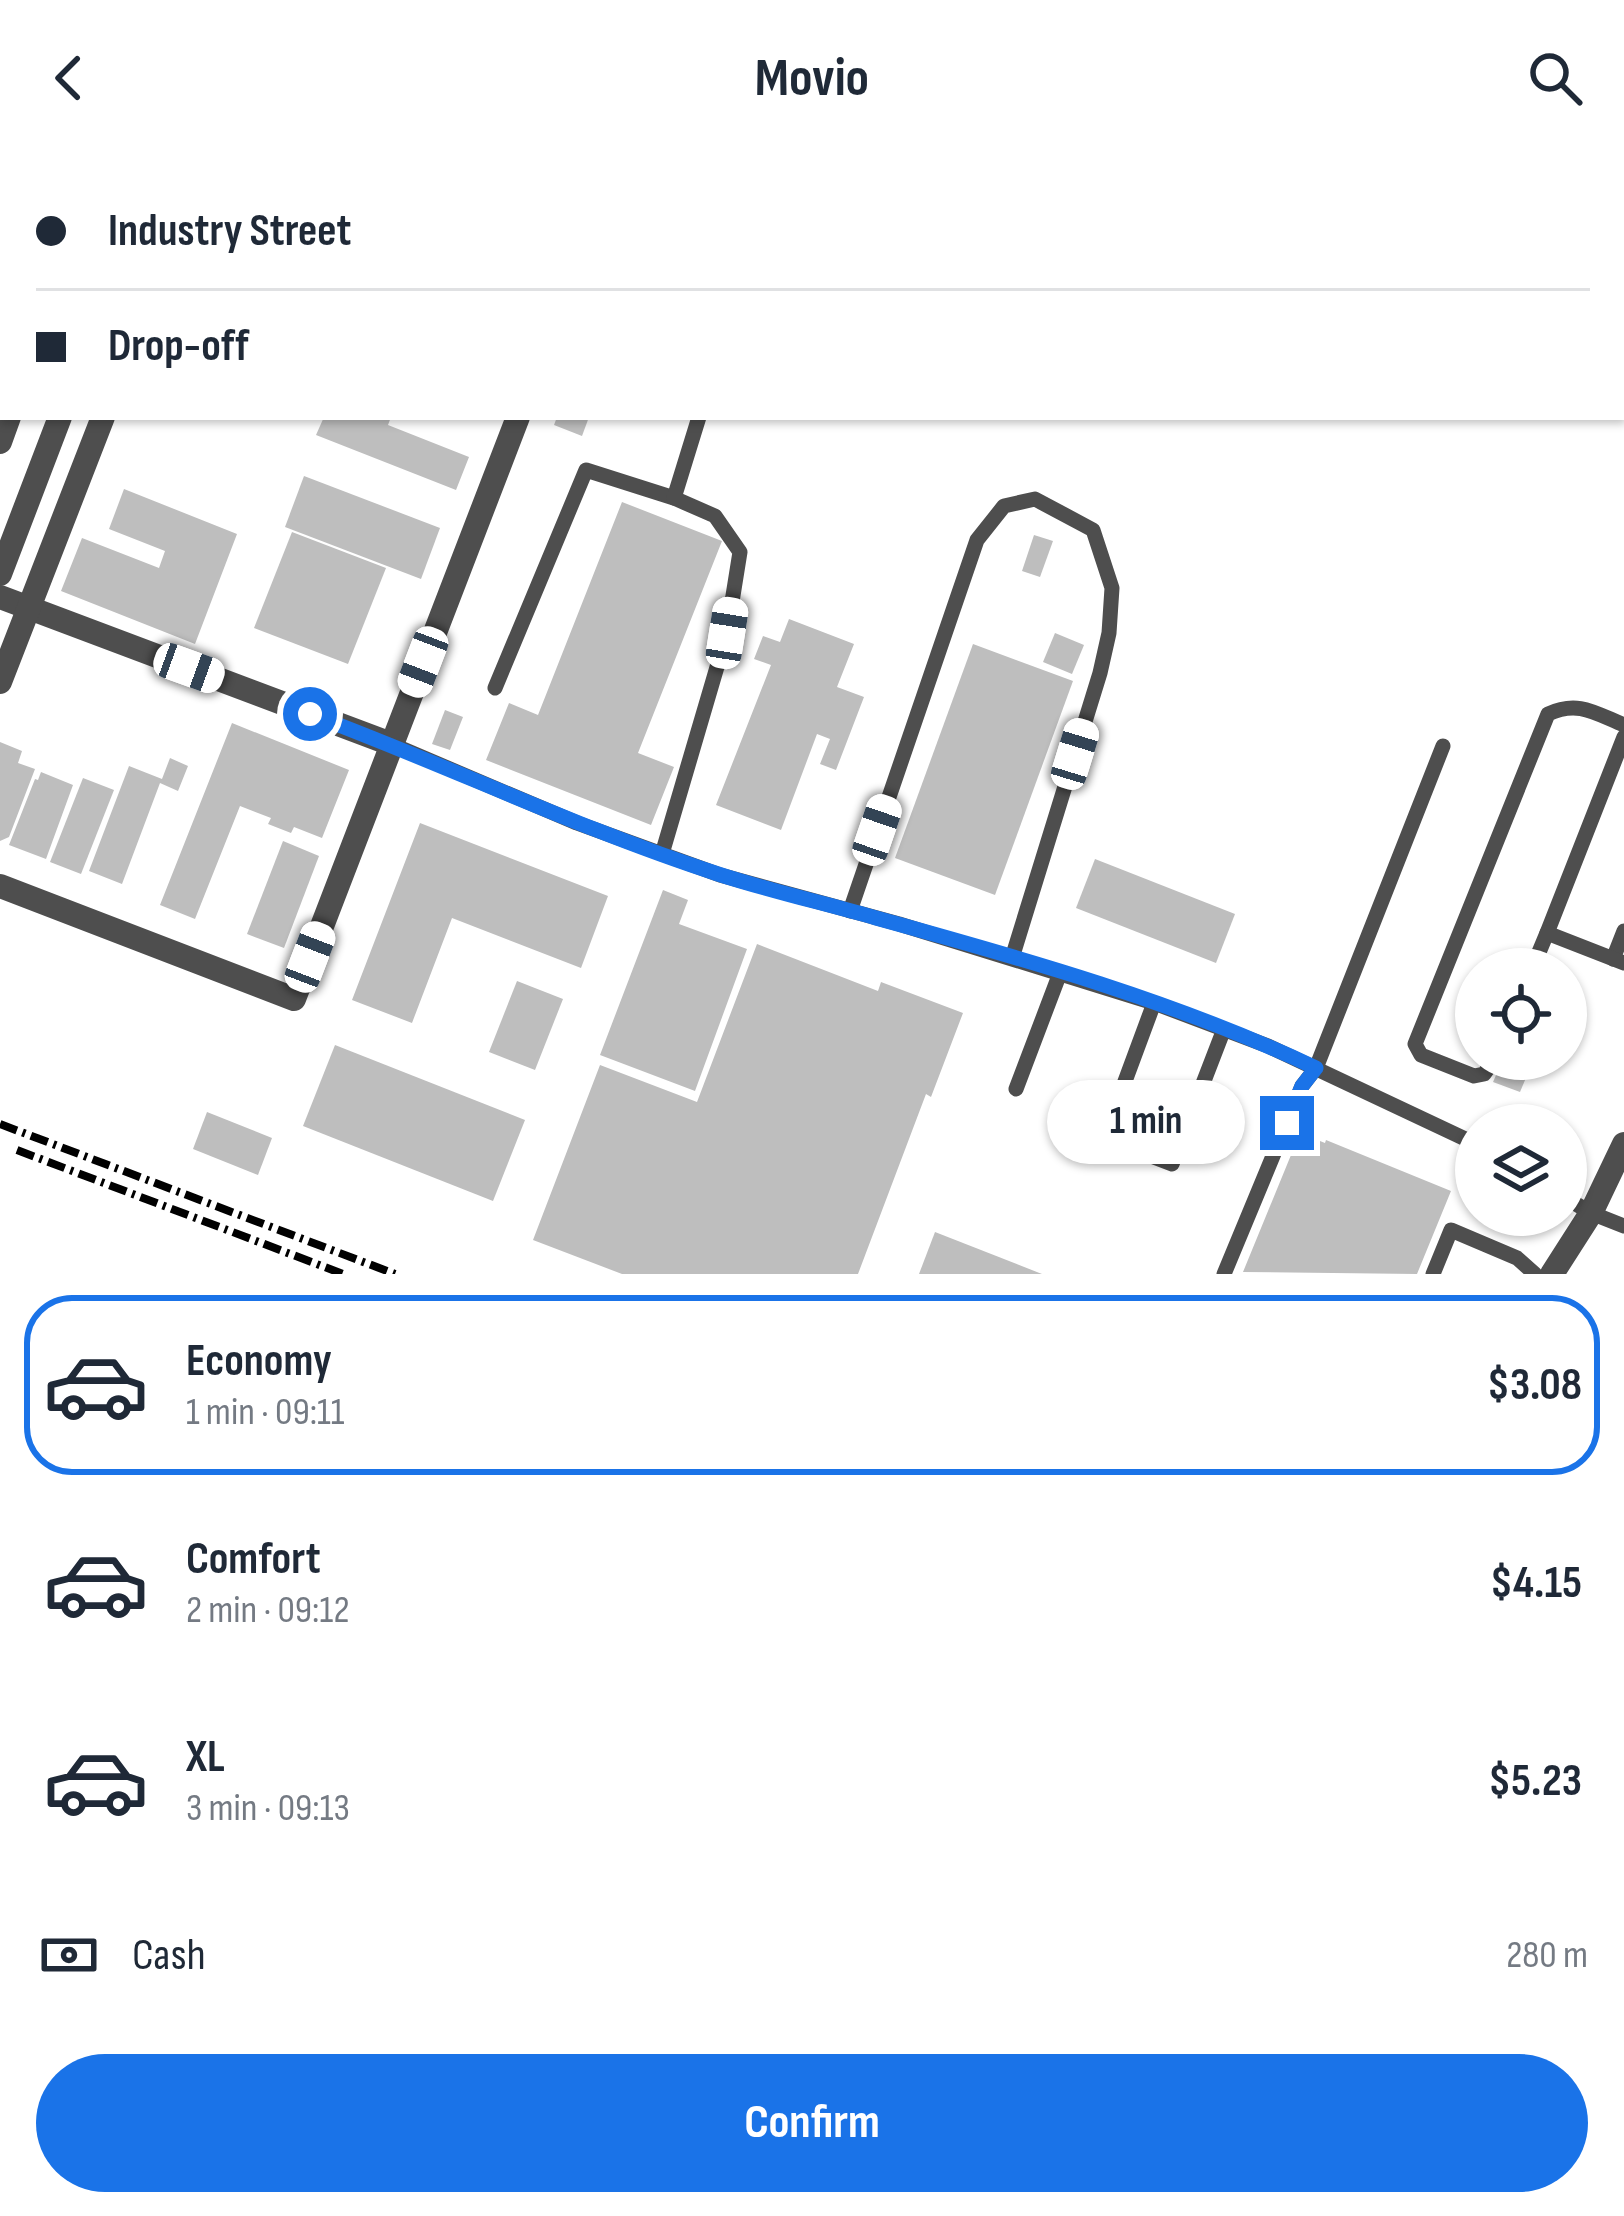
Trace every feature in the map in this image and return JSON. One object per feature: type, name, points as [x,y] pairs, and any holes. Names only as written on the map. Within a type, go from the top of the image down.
[{"type":"street","points":[[0,574],[60,420]]},
{"type":"street","points":[[0,682],[102,420]]},
{"type":"street","points":[[0,886],[294,999],[517,420]]},
{"type":"street","points":[[0,597],[391,744]]},
{"type":"street","points":[[1552,1274],[1591,1213],[1624,1144]]},
{"type":"lane","points":[[674,498],[699,420]]},
{"type":"lane","points":[[495,688],[586,470],[715,516],[740,552],[727,633],[662,854]]},
{"type":"lane","points":[[850,911],[977,540],[1004,506],[1035,499],[1093,530],[1112,588],[1100,673],[1012,958]]},
{"type":"lane","points":[[1455,1068],[1421,1055],[1415,1044],[1548,714],[1564,706],[1580,707],[1624,725]]},
{"type":"lane","points":[[1540,948],[1624,737]]},
{"type":"lane","points":[[391,744],[577,823],[720,875],[1012,958],[1225,1029],[1455,1134]]},
{"type":"lane","points":[[1224,1274],[1302,1086],[1316,1068],[1443,746]]},
{"type":"lane","points":[[1546,933],[1619,961],[1624,931]]},
{"type":"lane","points":[[1016,1089],[1060,973]]},
{"type":"lane","points":[[1154,1003],[1104,1138],[1155,1158],[1172,1164],[1225,1029]]},
{"type":"lane","points":[[1587,1211],[1624,1226]]},
{"type":"lane","points":[[1433,1274],[1451,1230],[1517,1258],[1535,1274]]},
{"type":"building","points":[[323,420],[390,420],[388,425],[469,457],[456,490],[316,435]]},
{"type":"building","points":[[556,420],[588,420],[582,436],[554,425]]},
{"type":"building","points":[[304,476],[440,528],[421,579],[285,527]]},
{"type":"building","points":[[124,489],[237,534],[195,644],[61,591],[82,538],[159,568],[165,551],[109,529]]},
{"type":"building","points":[[622,502],[722,541],[638,753],[674,767],[651,825],[486,760],[509,703],[538,715]]},
{"type":"building","points":[[292,532],[386,568],[348,664],[254,628]]},
{"type":"building","points":[[1034,535],[1053,541],[1040,577],[1022,571]]},
{"type":"building","points":[[789,619],[854,644],[837,687],[864,697],[836,770],[820,764],[830,739],[817,734],[781,830],[716,805],[771,665],[754,659],[763,636],[780,642]]},
{"type":"building","points":[[1055,633],[1084,645],[1072,674],[1043,662]]},
{"type":"building","points":[[973,644],[1073,681],[995,895],[895,858]]},
{"type":"building","points":[[445,710],[463,717],[450,750],[432,744]]},
{"type":"building","points":[[232,723],[349,770],[322,838],[294,827],[291,833],[268,824],[271,818],[240,806],[195,919],[160,905]]},
{"type":"building","points":[[0,742],[22,751],[18,763],[35,769],[9,837],[0,841]]},
{"type":"building","points":[[170,758],[188,766],[178,791],[160,783],[122,884],[89,871],[129,766],[162,779]]},
{"type":"building","points":[[41,772],[73,785],[46,859],[9,845]]},
{"type":"building","points":[[83,778],[114,790],[81,874],[50,862]]},
{"type":"building","points":[[420,823],[608,896],[581,968],[452,918],[412,1023],[352,1000]]},
{"type":"building","points":[[283,841],[319,856],[284,948],[247,934]]},
{"type":"building","points":[[1095,859],[1235,914],[1216,963],[1076,908]]},
{"type":"building","points":[[663,890],[688,900],[679,924],[747,949],[695,1091],[600,1055]]},
{"type":"building","points":[[757,944],[878,991],[881,982],[963,1013],[931,1097],[926,1094],[858,1274],[622,1274],[533,1240],[600,1065],[697,1102]]},
{"type":"building","points":[[517,981],[563,999],[535,1070],[489,1052]]},
{"type":"building","points":[[335,1045],[525,1120],[493,1201],[303,1126]]},
{"type":"building","points":[[1494,1080],[1525,1080],[1520,1092]]},
{"type":"building","points":[[207,1112],[272,1138],[258,1175],[193,1149]]},
{"type":"building","points":[[1300,1133],[1451,1191],[1417,1274],[1243,1272]]},
{"type":"building","points":[[935,1232],[1042,1274],[919,1274]]},
{"type":"railway","points":[[0,1124],[395,1274]]},
{"type":"railway","points":[[17,1150],[343,1274]]},
{"type":"route","points":[[310,714],[577,823],[720,875],[1114,989],[1268,1046],[1316,1068],[1302,1086],[1287,1123]]}]
